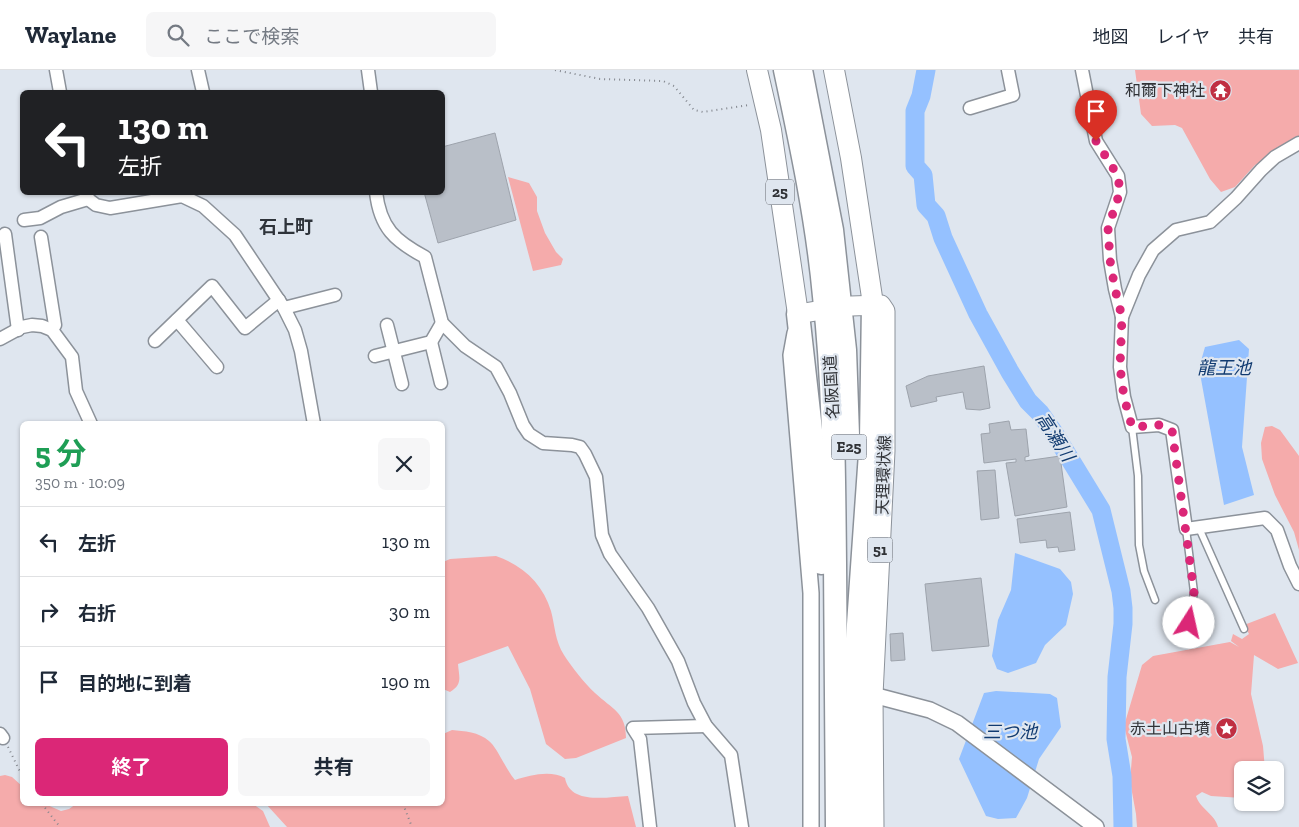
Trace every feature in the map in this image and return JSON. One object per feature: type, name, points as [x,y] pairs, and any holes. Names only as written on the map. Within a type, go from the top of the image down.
[{"type":"highway","name":"25","points":[[758,70],[807,313]]},
{"type":"highway","name":"名阪国道","points":[[785,70],[816,232],[830,355],[834,487],[837,827]]},
{"type":"highway","name":"名阪国道","points":[[801,70],[832,230],[845,350],[850,485],[852,827]]},
{"type":"highway","points":[[834,70],[852,158],[862,305]]},
{"type":"highway","name":"E25","points":[[857,827],[857,639],[871,438],[873,372],[862,305]]},
{"type":"highway","name":"E25","points":[[807,313],[813,448],[837,796]]},
{"type":"main road","name":"天理環状線","points":[[862,305],[881,305],[885,311],[885,431],[873,695],[874,827]]},
{"type":"street","points":[[56,70],[60,90]]},
{"type":"street","points":[[198,70],[202,90]]},
{"type":"street","points":[[368,70],[371,90]]},
{"type":"street","points":[[970,108],[1013,95],[1008,70]]},
{"type":"street","points":[[1082,70],[1096,141],[1118,176],[1120,192],[1108,228],[1112,269],[1122,317],[1120,367],[1124,397],[1132,427],[1159,425],[1172,430],[1193,528],[1265,518],[1277,530],[1290,566],[1299,584]]},
{"type":"street","points":[[1122,317],[1139,275],[1154,250],[1176,230],[1210,222],[1275,157],[1299,143]]},
{"type":"street","points":[[203,206],[205,195]]},
{"type":"street","points":[[376,195],[377,203],[390,232],[402,244],[424,257],[442,323],[465,346],[496,367],[529,434],[543,443],[580,447],[585,454],[596,477],[602,535],[610,554],[648,608],[666,638],[706,726],[731,755],[742,827]]},
{"type":"street","points":[[24,220],[40,218],[88,196],[96,204],[110,208],[182,196],[203,206],[234,235],[281,304],[295,330],[301,351],[313,421]]},
{"type":"street","points":[[5,234],[18,330]]},
{"type":"street","points":[[41,237],[54,325],[52,330]]},
{"type":"street","points":[[155,341],[212,286],[245,328],[281,304],[335,296]]},
{"type":"street","points":[[807,313],[791,355],[810,593],[811,827]]},
{"type":"street","points":[[177,320],[218,367]]},
{"type":"street","points":[[441,383],[431,342],[442,323]]},
{"type":"street","points":[[0,339],[32,325],[52,330],[72,357],[76,391],[89,421]]},
{"type":"street","points":[[388,325],[402,384]]},
{"type":"street","points":[[376,356],[431,342]]},
{"type":"street","points":[[873,695],[930,710],[957,723],[1096,827]]},
{"type":"street","points":[[650,827],[640,739],[633,728],[706,726]]},
{"type":"lane","points":[[1132,427],[1138,476],[1139,545],[1144,571],[1155,600]]},
{"type":"lane","points":[[1189,623],[1194,592],[1193,528]]},
{"type":"lane","points":[[1193,528],[1244,629]]},
{"type":"path","points":[[555,70],[600,79],[663,81],[674,86],[694,110],[704,112],[765,103]]},
{"type":"path","points":[[2,736],[20,772]]},
{"type":"path","points":[[44,806],[60,827]]},
{"type":"path","points":[[404,806],[412,827]]},
{"type":"shaded area","points":[[1135,70],[1299,70],[1299,140],[1255,165],[1235,187],[1221,192],[1210,179],[1182,128],[1175,125],[1152,126],[1141,114]]},
{"type":"shaded area","points":[[508,177],[529,183],[537,197],[537,211],[545,233],[556,252],[563,259],[561,265],[533,271]]},
{"type":"shaded area","points":[[1272,426],[1280,430],[1299,456],[1299,550],[1294,532],[1275,495],[1262,459],[1261,443],[1265,427]]},
{"type":"shaded area","points":[[496,556],[515,565],[531,577],[543,592],[547,601],[561,650],[587,685],[621,717],[624,722],[626,738],[576,758],[565,759],[546,744],[530,689],[508,646],[458,664],[459,683],[450,692],[445,690],[445,561],[450,559]]},
{"type":"shaded area","points":[[1275,613],[1298,663],[1278,669],[1254,655],[1251,694],[1263,746],[1264,761],[1234,761],[1234,797],[1211,796],[1202,792],[1196,796],[1198,801],[1214,818],[1218,827],[1137,827],[1130,781],[1132,757],[1124,726],[1142,665],[1153,656],[1230,642],[1239,647],[1231,641],[1233,634],[1242,639],[1249,634],[1244,625]]},
{"type":"shaded area","points":[[452,730],[476,734],[485,738],[495,748],[515,780],[534,775],[553,774],[565,778],[568,787],[582,796],[600,798],[628,796],[636,827],[287,827],[268,806],[445,806],[445,733]]},
{"type":"shaded area","points":[[0,776],[12,777],[20,784],[20,806],[50,806],[61,811],[73,806],[256,806],[263,811],[270,827],[0,827]]},
{"type":"water","name":"龍王池","points":[[1239,340],[1249,349],[1242,447],[1254,495],[1224,505],[1199,368],[1205,347]]},
{"type":"water","name":"三つ池","points":[[1015,553],[1060,569],[1071,582],[1073,594],[1066,625],[1045,645],[1036,663],[1008,673],[997,669],[992,656],[998,620],[1011,590]]},
{"type":"water","name":"三つ池","points":[[996,691],[1050,694],[1057,698],[1061,727],[1039,759],[1027,798],[1016,818],[998,819],[986,816],[959,759],[984,693]]},
{"type":"building","points":[[495,133],[516,220],[438,243],[425,195],[445,195],[445,146]]},
{"type":"building","points":[[984,366],[990,408],[980,410],[966,409],[963,392],[936,397],[937,401],[911,407],[906,386],[928,376]]},
{"type":"building","points":[[1009,421],[1011,430],[1026,429],[1029,456],[1025,457],[1025,461],[1060,456],[1067,507],[1015,516],[1006,463],[1016,462],[1016,459],[984,463],[981,434],[990,433],[989,424]]},
{"type":"building","points":[[995,470],[999,518],[981,520],[977,471]]},
{"type":"building","points":[[1070,512],[1075,550],[1059,552],[1058,547],[1047,548],[1046,540],[1020,543],[1017,519]]},
{"type":"building","points":[[981,578],[989,646],[932,651],[925,584]]},
{"type":"building","points":[[903,633],[905,660],[891,661],[890,634]]},
{"type":"waterway","name":"高瀬川","points":[[926,70],[921,96],[915,111],[915,166],[923,175],[926,205],[936,216],[943,238],[978,314],[1010,372],[1028,401],[1040,413],[1054,433],[1101,510],[1121,591],[1123,608],[1117,677],[1116,739],[1122,776],[1123,827]]},
{"type":"place","name":"和爾下神社","points":[[1221,90]]},
{"type":"place","name":"赤土山古墳","points":[[1226,728]]},
{"type":"district","name":"石上町","points":[[286,227]]},
{"type":"route","points":[[1096,141],[1118,176],[1120,192],[1108,228],[1110,260],[1122,317],[1120,367],[1124,397],[1132,427],[1159,425],[1172,430],[1194,592],[1189,623]]}]
